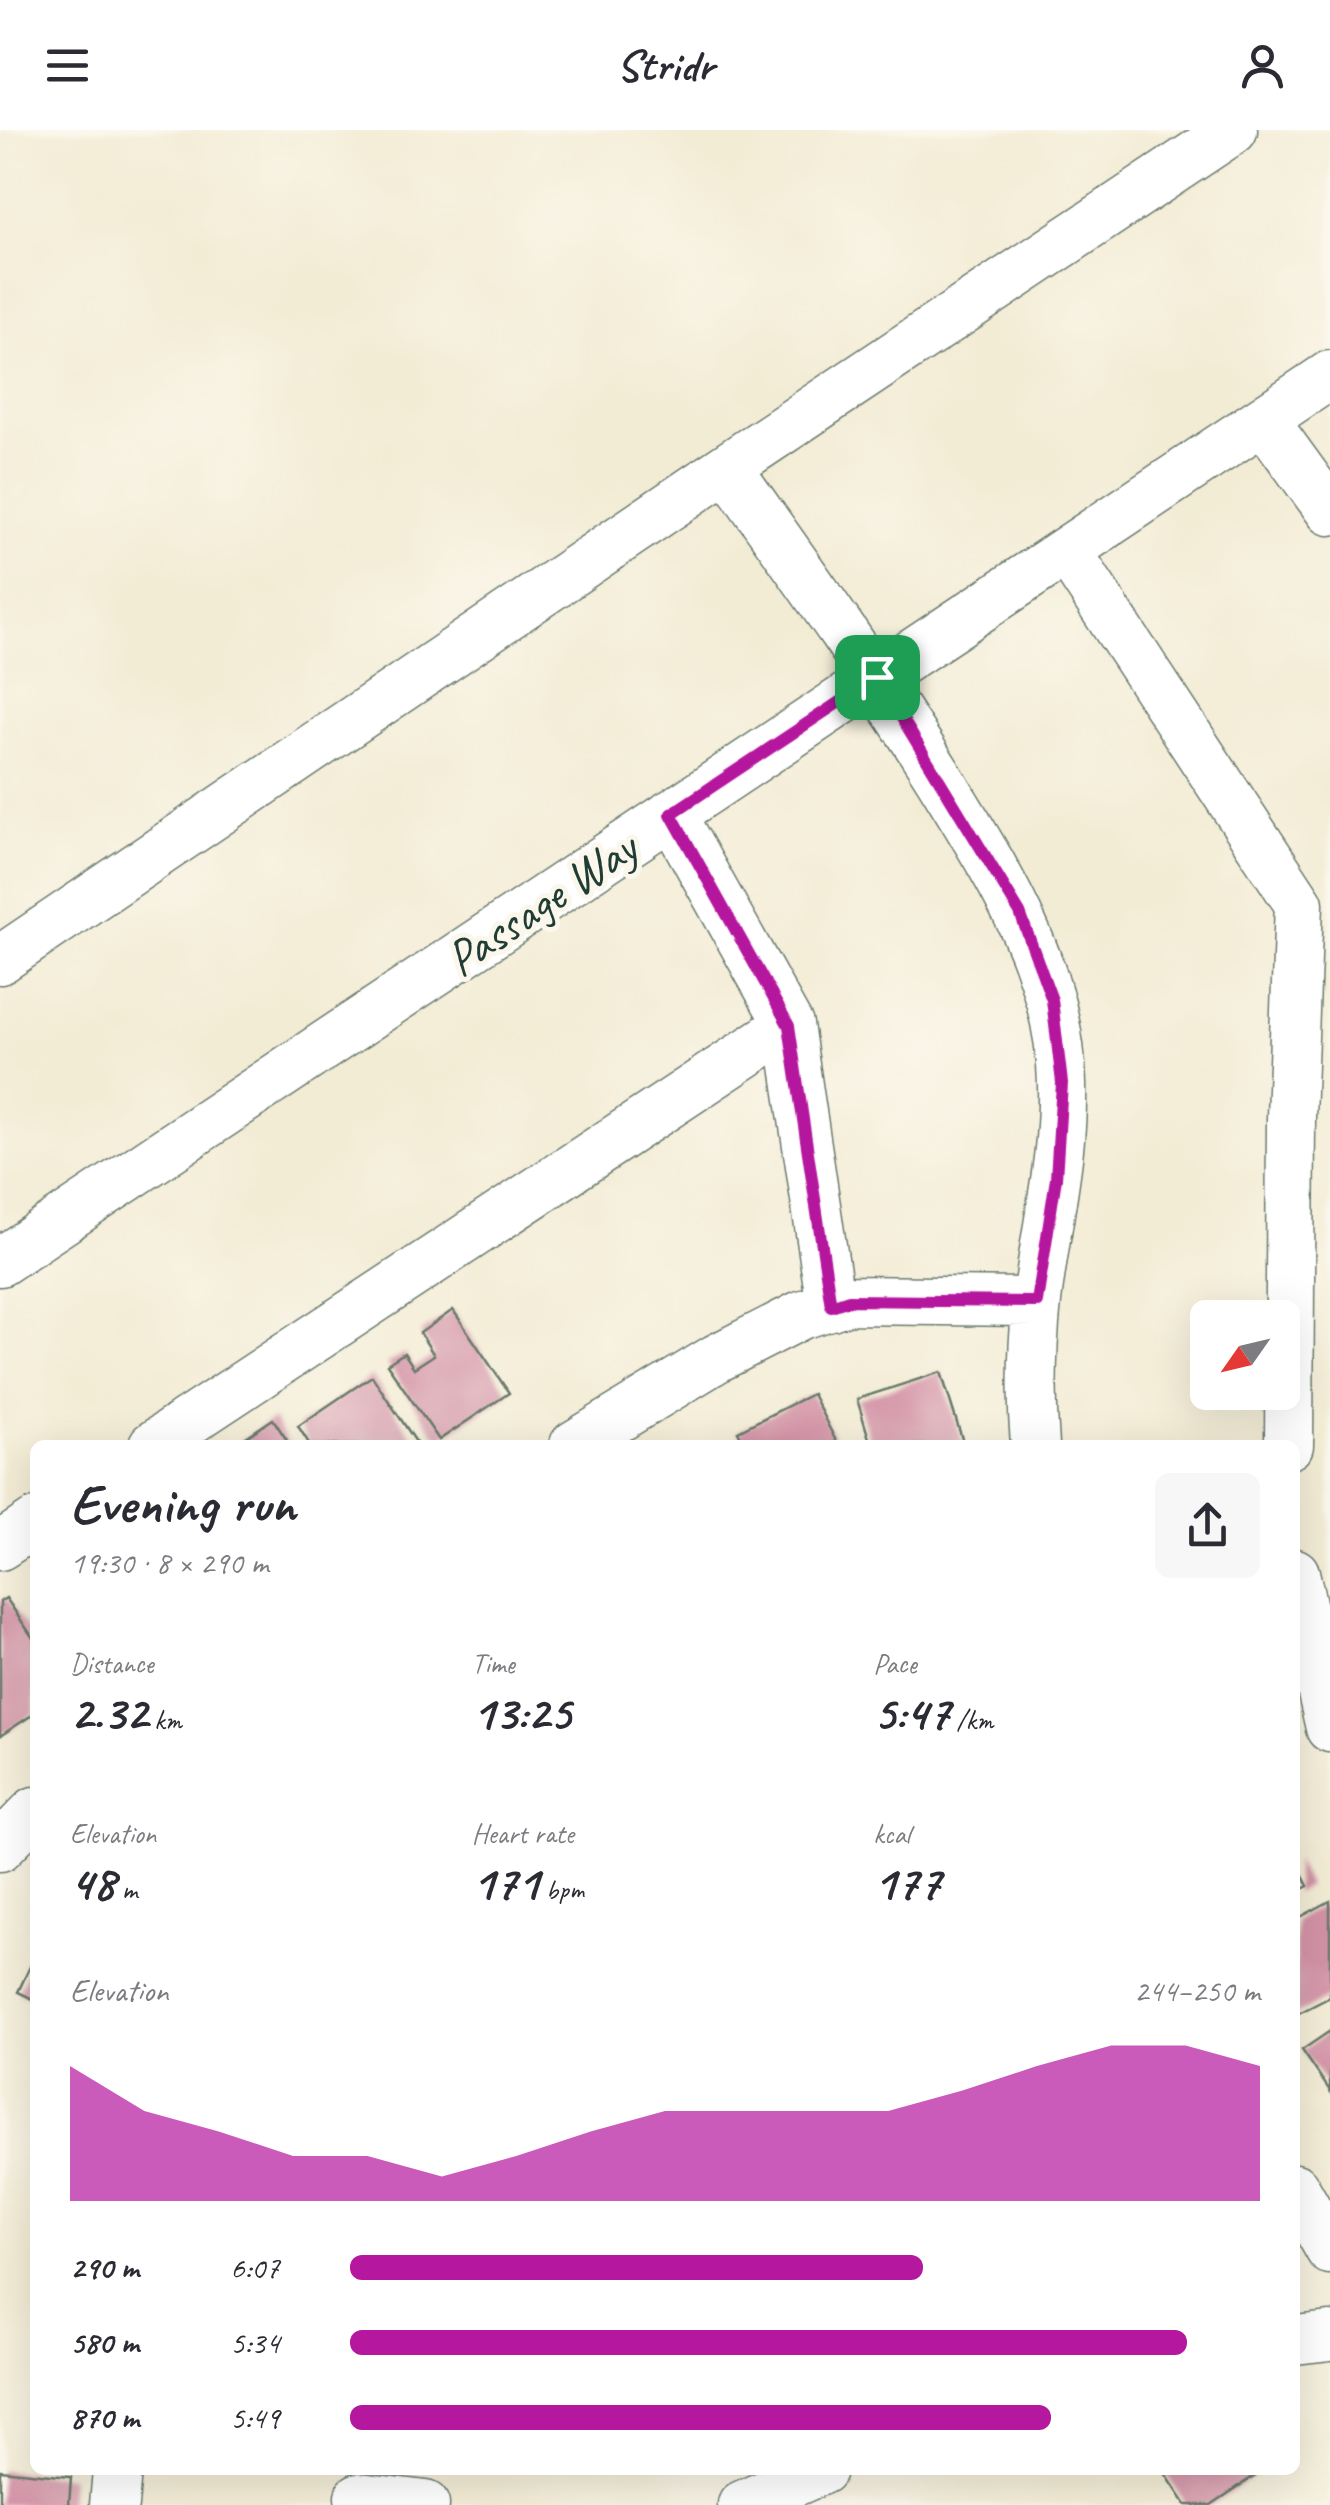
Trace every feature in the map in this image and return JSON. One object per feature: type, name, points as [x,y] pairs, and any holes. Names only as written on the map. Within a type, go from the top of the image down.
[{"type":"street","points":[[0,960],[726,467],[1233,130]]},
{"type":"street","name":"Passage Way","points":[[0,1262],[1330,375]]},
{"type":"street","points":[[1264,420],[1330,511]]},
{"type":"street","points":[[726,467],[877,677],[1020,913],[1052,1000],[1062,1083],[1056,1178],[1037,1302],[1032,1404],[1035,1440]]},
{"type":"street","points":[[1066,551],[1299,904],[1291,1118],[1289,1440]]},
{"type":"street","points":[[671,814],[789,1026],[831,1306]]},
{"type":"street","points":[[161,1440],[789,1026]]},
{"type":"street","points":[[582,1440],[717,1358],[801,1315],[849,1300],[1037,1302]]},
{"type":"street","points":[[0,1546],[30,1526]]},
{"type":"street","points":[[1300,1595],[1330,1728]]},
{"type":"street","points":[[0,1847],[30,1815]]},
{"type":"street","points":[[1300,2197],[1330,2250]]},
{"type":"street","points":[[1300,2339],[1330,2336]]},
{"type":"street","points":[[114,2505],[117,2475]]},
{"type":"street","points":[[742,2505],[811,2475]]},
{"type":"street","points":[[359,2491],[425,2505]]},
{"type":"building","points":[[453,1310],[509,1393],[439,1440],[387,1364],[404,1353],[414,1368],[434,1355],[420,1333]]},
{"type":"building","points":[[941,1372],[962,1440],[869,1440],[857,1399]]},
{"type":"building","points":[[372,1376],[415,1440],[307,1440],[298,1426]]},
{"type":"building","points":[[812,1394],[835,1440],[742,1440],[738,1431]]},
{"type":"building","points":[[273,1419],[287,1440],[242,1440]]},
{"type":"building","points":[[6,1598],[30,1634],[30,1716],[0,1736],[0,1602]]},
{"type":"building","points":[[1300,1870],[1308,1886],[1300,1890]]},
{"type":"building","points":[[1330,1901],[1330,1997],[1300,2012],[1300,1917]]},
{"type":"building","points":[[30,1967],[30,1998],[18,1992]]},
{"type":"building","points":[[1330,2031],[1330,2091],[1302,2050]]},
{"type":"building","points":[[0,2470],[71,2477],[69,2505],[0,2505]]},
{"type":"building","points":[[1166,2475],[1256,2475],[1211,2505],[1186,2505]]},
{"type":"route","points":[[877,677],[1020,913],[1052,1000],[1062,1083],[1056,1178],[1037,1302],[849,1300],[831,1306],[789,1026],[671,814],[877,677]]}]
